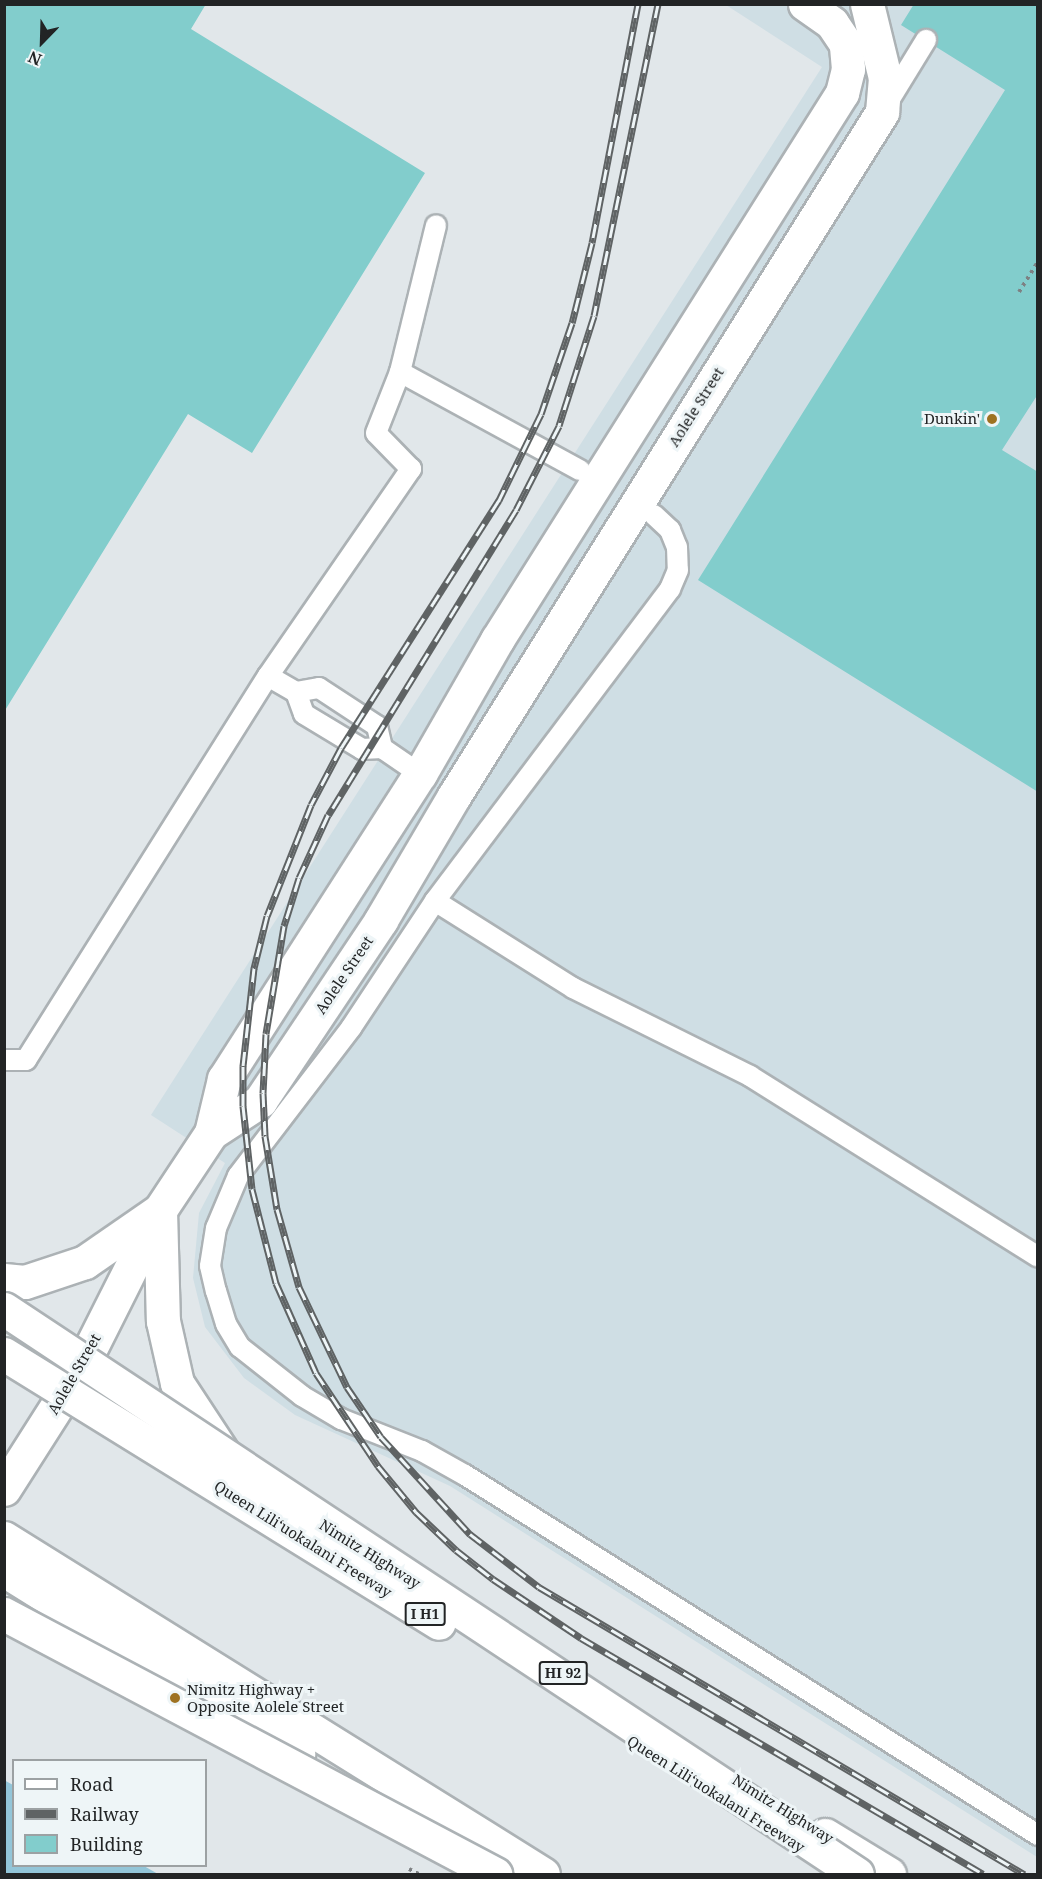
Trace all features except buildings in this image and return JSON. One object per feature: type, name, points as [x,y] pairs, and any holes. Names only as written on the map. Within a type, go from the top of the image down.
[{"type":"main road","name":"Aolele Street","points":[[4,1489],[78,1373],[160,1210],[211,1132],[224,1079],[420,774],[497,640],[842,93],[848,69],[846,44],[832,23],[805,4]]},
{"type":"main road","name":"Aolele Street","points":[[211,1132],[260,1101],[381,920],[454,796],[882,112],[885,78],[867,4]]},
{"type":"main road","points":[[792,170],[818,214]]},
{"type":"main road","points":[[420,774],[454,796]]},
{"type":"main road","points":[[4,1280],[25,1282],[85,1262],[160,1210]]},
{"type":"main road","points":[[160,1210],[163,1321],[177,1383],[236,1472]]},
{"type":"main road","points":[[4,1309],[857,1875]]},
{"type":"main road","name":"Nimitz Highway","points":[[4,1326],[236,1472],[890,1875]]},
{"type":"main road","name":"Queen Liliʻuokalani Freeway","points":[[4,1354],[846,1875]]},
{"type":"main road","points":[[4,1538],[543,1875]]},
{"type":"main road","points":[[4,1570],[489,1875]]},
{"type":"main road","points":[[4,1614],[495,1875]]},
{"type":"lane","points":[[882,112],[926,40]]},
{"type":"lane","points":[[4,1060],[26,1060],[268,676],[411,469],[376,433],[400,372],[436,225]]},
{"type":"lane","points":[[400,372],[580,470]]},
{"type":"lane","points":[[654,515],[670,530],[677,547],[678,570],[670,589],[435,902],[351,1028],[238,1176],[224,1203],[210,1266],[226,1324],[240,1347],[302,1396],[341,1419],[422,1451],[465,1475],[1038,1835]]},
{"type":"lane","points":[[268,676],[296,692],[319,688],[377,726],[382,748]]},
{"type":"lane","points":[[296,692],[304,714],[362,750],[382,748],[420,774]]},
{"type":"lane","points":[[435,902],[573,988],[750,1076],[1038,1257]]},
{"type":"path","points":[[1018,292],[1038,262]]},
{"type":"shaded area","points":[[726,5],[1037,5],[1037,1857],[450,1486],[295,1415],[244,1378],[205,1327],[193,1278],[199,1213],[225,1163],[151,1115],[822,67]]},
{"type":"shaded area","points":[[4,1780],[12,1784],[12,1867],[146,1867],[158,1874],[5,1874]]},
{"type":"railway","points":[[638,4],[592,243],[572,323],[541,414],[499,500],[341,748],[311,805],[267,916],[254,968],[243,1066],[243,1106],[252,1189],[276,1283],[316,1373],[378,1466],[416,1512],[456,1550],[493,1579],[581,1638],[983,1874]]},
{"type":"railway","points":[[658,4],[594,316],[559,426],[516,510],[328,815],[299,878],[284,926],[266,1034],[263,1093],[265,1136],[277,1209],[299,1287],[347,1387],[381,1437],[470,1534],[539,1587],[1024,1874]]},
{"type":"place","name":"Dunkin'","points":[[992,419]]},
{"type":"place","name":"Nimitz Highway + Opposite Aolele Street","points":[[175,1698]]}]
